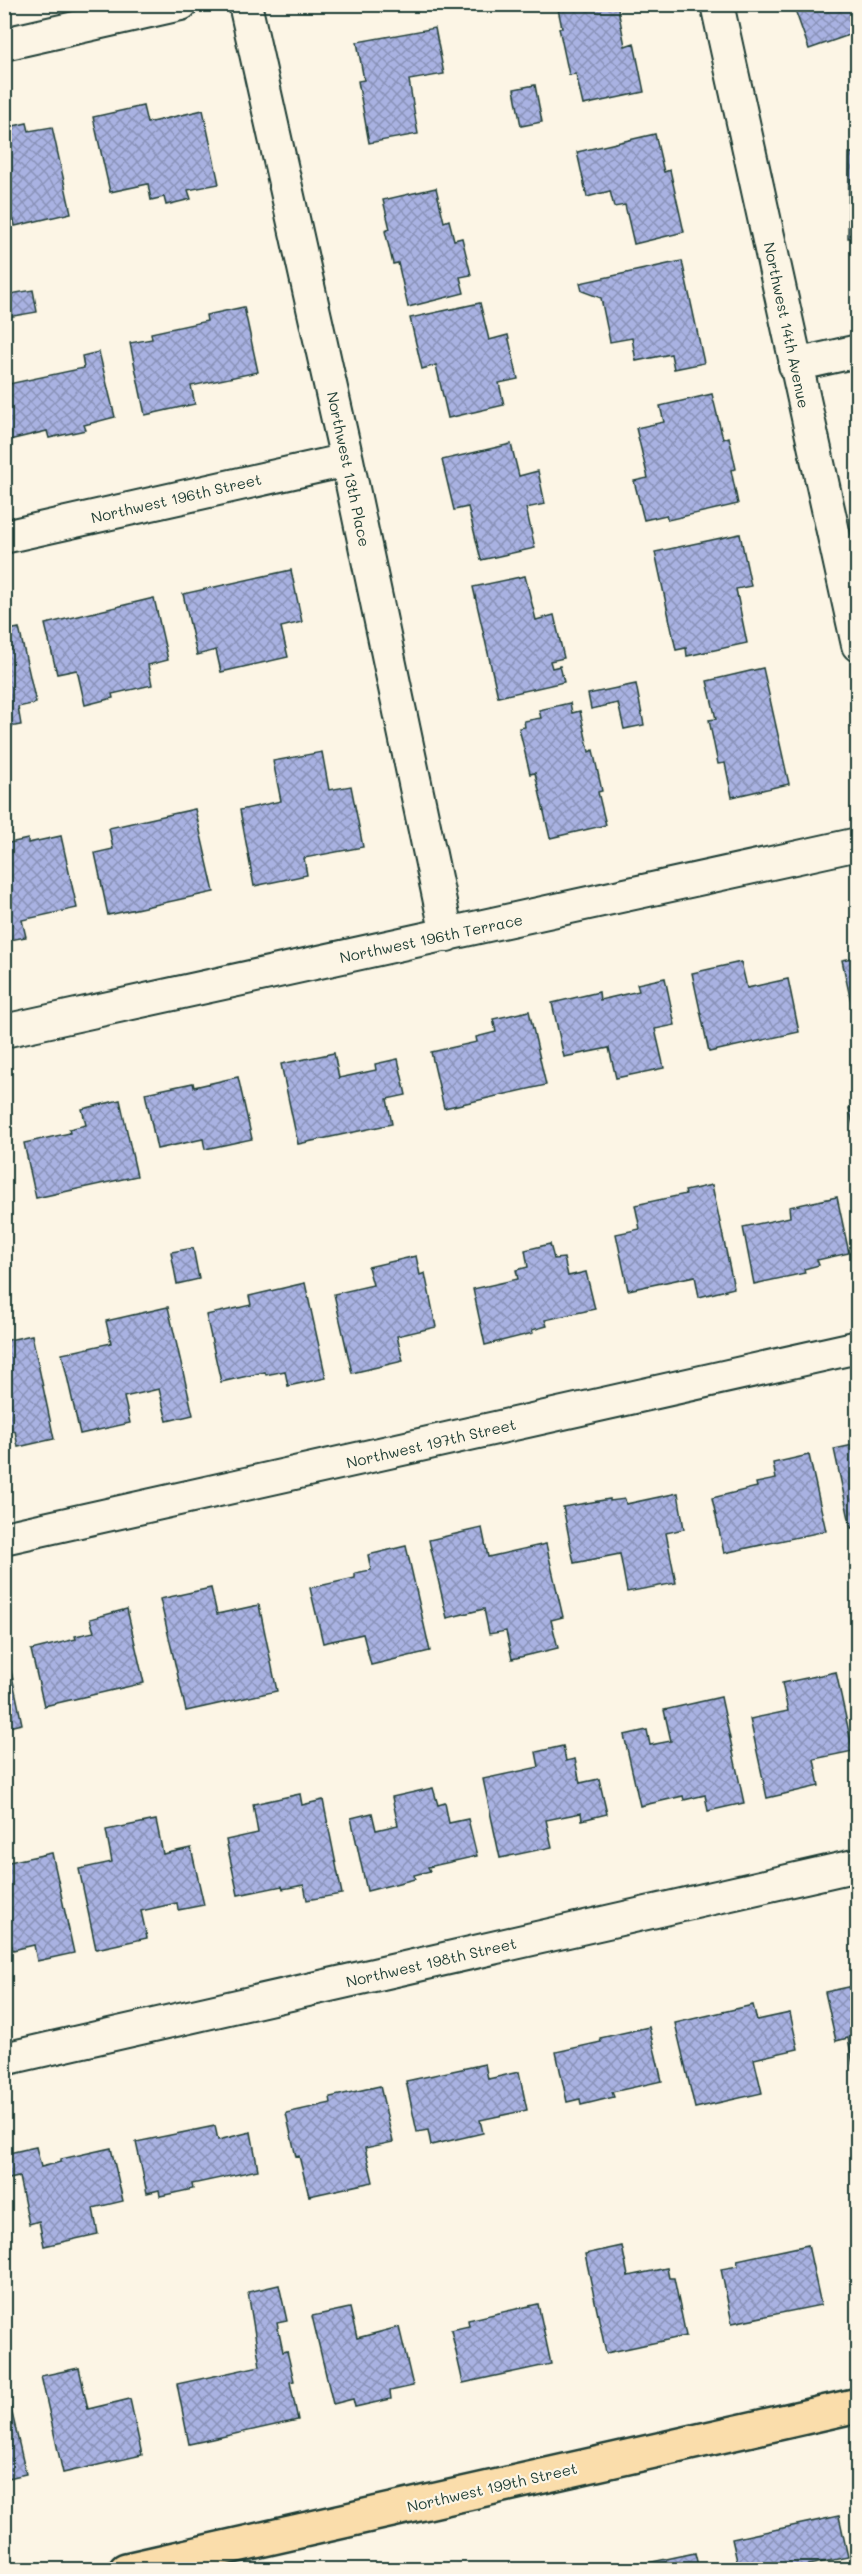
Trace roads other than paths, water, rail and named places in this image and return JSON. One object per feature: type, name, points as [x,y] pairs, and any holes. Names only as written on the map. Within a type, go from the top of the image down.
[{"type":"main road","name":"Northwest 199th Street","points":[[126,2570],[858,2404]]},
{"type":"street","points":[[4,44],[181,4]]},
{"type":"street","name":"Northwest 13th Place","points":[[245,4],[347,460],[447,935]]},
{"type":"street","name":"Northwest 14th Avenue","points":[[717,4],[858,645]]},
{"type":"street","points":[[795,365],[858,351]]},
{"type":"street","name":"Northwest 196th Street","points":[[4,537],[347,460]]},
{"type":"street","name":"Northwest 196th Terrace","points":[[4,1031],[858,844]]},
{"type":"street","name":"Northwest 197th Street","points":[[4,1538],[858,1347]]},
{"type":"street","name":"Northwest 198th Street","points":[[4,2059],[858,1865]]}]
